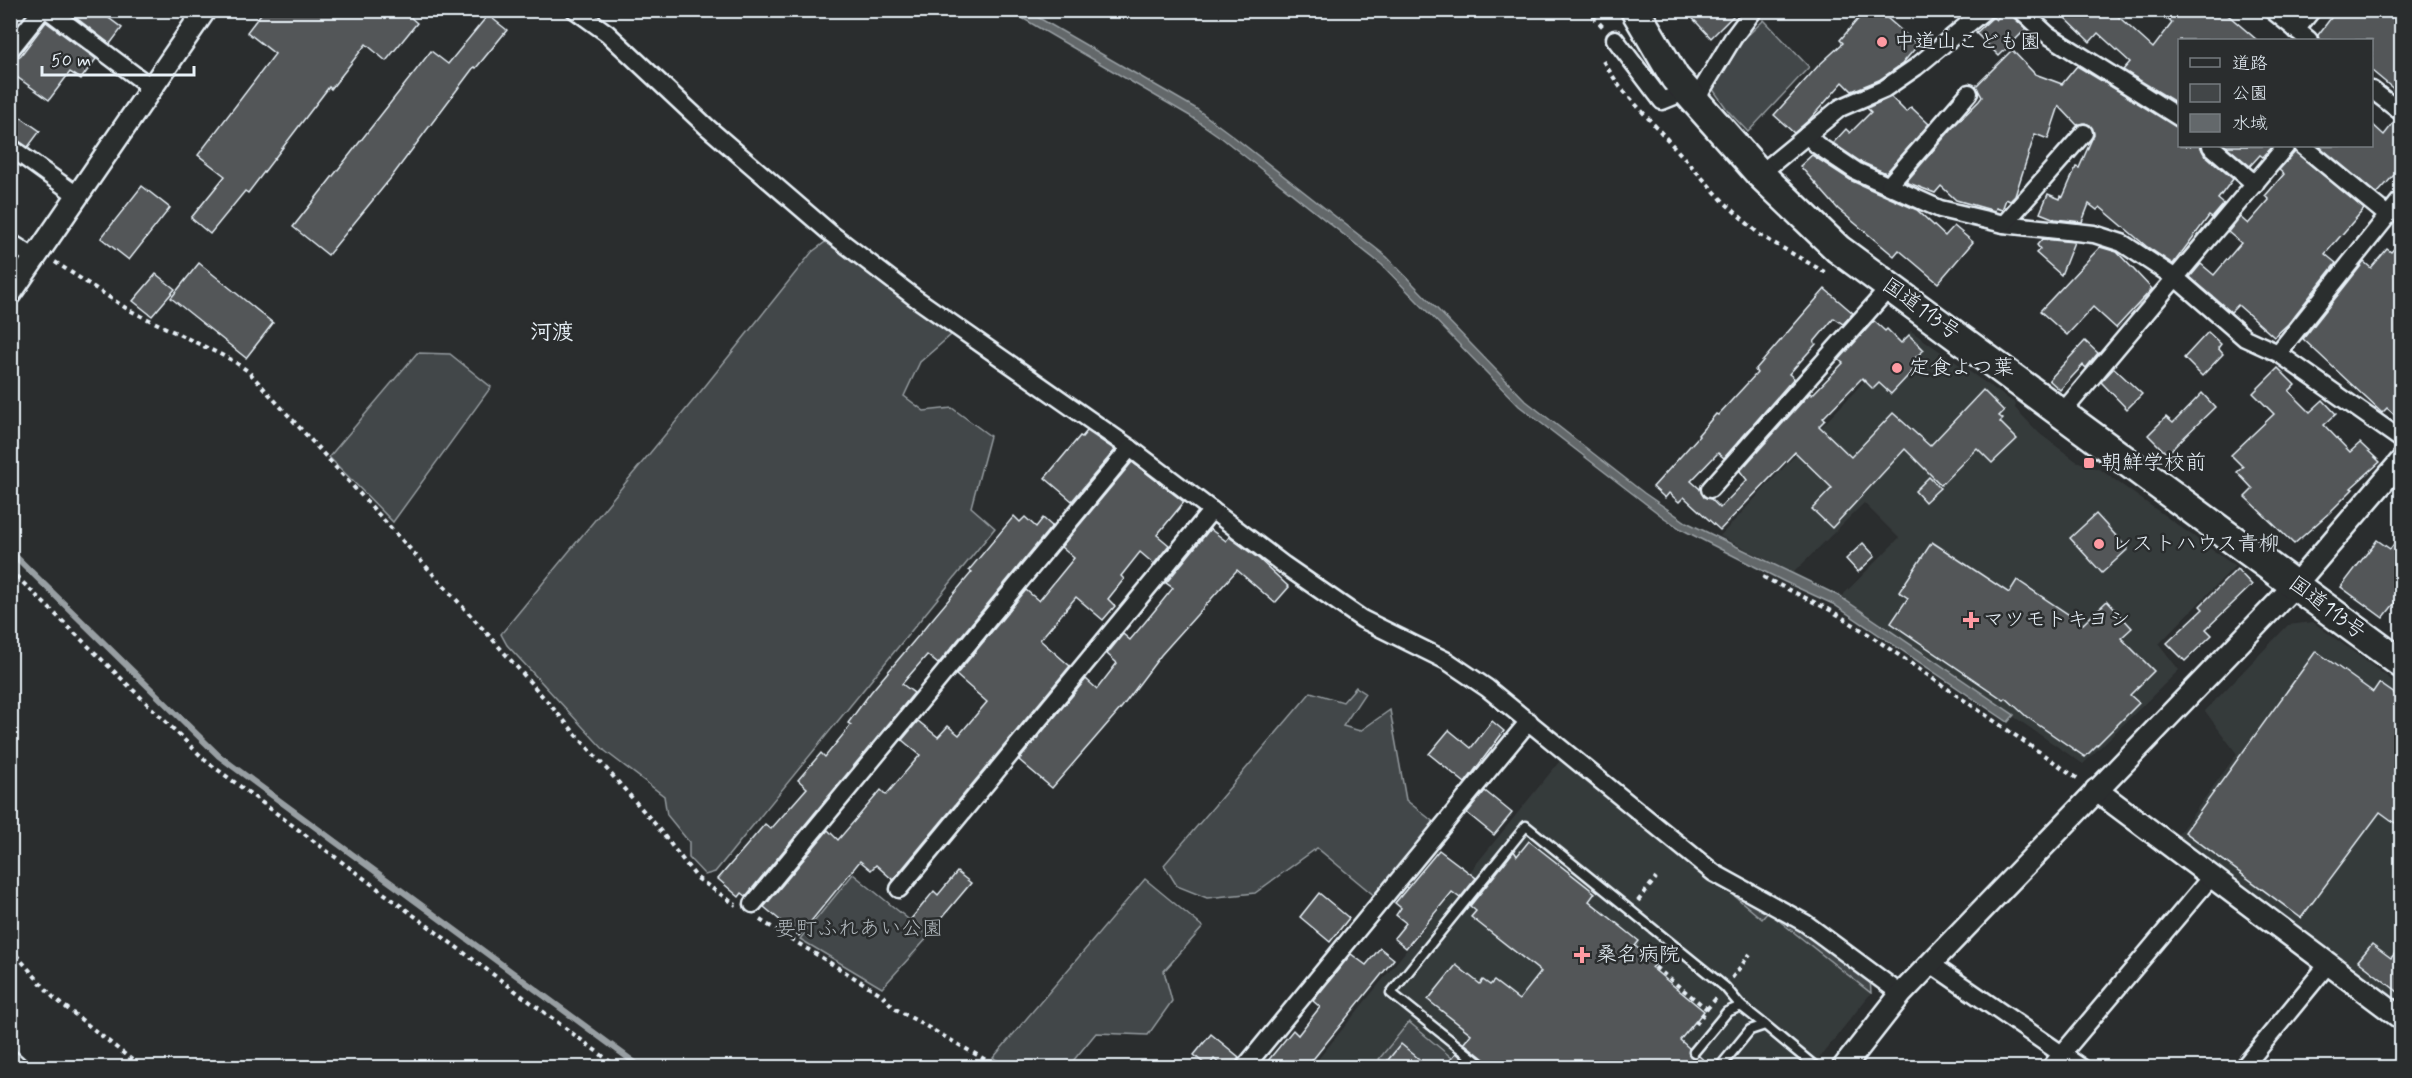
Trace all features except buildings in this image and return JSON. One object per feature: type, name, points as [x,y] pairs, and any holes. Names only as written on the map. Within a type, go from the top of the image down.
[{"type":"highway","name":"国道113号","points":[[1635,10],[1675,78],[1760,174],[1848,256],[2402,664]]},
{"type":"street","points":[[10,50],[42,10]]},
{"type":"street","points":[[48,10],[152,88]]},
{"type":"street","points":[[10,294],[205,10]]},
{"type":"street","points":[[575,10],[607,33],[707,127],[829,232],[914,297],[1130,448],[1284,565],[1362,620],[1447,661],[1487,688],[1714,873],[1805,923],[1901,994]]},
{"type":"street","points":[[1615,39],[1662,101],[1691,96],[1754,10]]},
{"type":"street","points":[[1760,174],[1840,108],[1884,88],[1916,67],[1985,10]]},
{"type":"street","points":[[2020,10],[2048,35],[2178,117]]},
{"type":"street","points":[[2272,10],[2303,35],[2312,10]]},
{"type":"street","points":[[2373,91],[2402,113]]},
{"type":"street","points":[[1889,185],[1969,93]]},
{"type":"street","points":[[2004,224],[2085,133]]},
{"type":"street","points":[[1807,135],[1856,171],[1940,209],[2004,224],[2094,234],[2122,243],[2176,279],[2245,338],[2278,352],[2402,440]]},
{"type":"street","points":[[10,147],[78,196]]},
{"type":"street","points":[[2212,147],[2254,184]]},
{"type":"street","points":[[2061,414],[2285,147]]},
{"type":"street","points":[[2304,147],[2387,215]]},
{"type":"street","points":[[2278,352],[2402,198]]},
{"type":"street","points":[[10,242],[38,254]]},
{"type":"street","points":[[1710,489],[1890,287]]},
{"type":"street","points":[[748,908],[1130,448]]},
{"type":"street","points":[[1843,1068],[1901,994],[2295,585],[2402,460]]},
{"type":"street","points":[[899,889],[1212,510]]},
{"type":"street","points":[[1244,1068],[1529,721]]},
{"type":"street","points":[[2096,790],[2402,1019]]},
{"type":"street","points":[[2050,1068],[2211,877]]},
{"type":"street","points":[[2265,1068],[2247,1062],[2329,963]]},
{"type":"street","points":[[1931,964],[2082,1068]]},
{"type":"street","points":[[10,1058],[21,1068]]},
{"type":"lane","points":[[1485,1068],[1391,993],[1526,826],[1725,987],[1741,1006],[1817,1068]]},
{"type":"lane","points":[[1694,1052],[1727,1012],[1741,1006]]},
{"type":"lane","points":[[1719,1068],[1750,1030],[1765,1025]]},
{"type":"path","points":[[1603,61],[1620,87],[1723,201],[1760,235],[1829,274],[1848,256]]},
{"type":"path","points":[[38,254],[129,310],[232,360],[248,371],[493,639],[655,824],[697,878],[748,908],[881,994],[894,1008],[1000,1068]]},
{"type":"path","points":[[10,570],[206,761],[619,1068]]},
{"type":"path","points":[[1763,577],[1832,611],[1868,634],[2096,790]]},
{"type":"path","points":[[10,948],[53,997],[142,1068]]},
{"type":"path","points":[[1655,967],[1707,1010],[1706,1012]]},
{"type":"shaded area","points":[[1911,331],[2016,404],[2015,408],[2040,434],[2076,461],[2101,470],[2235,566],[2159,644],[2179,670],[2083,764],[1840,598],[1899,538],[1864,503],[1793,573],[1720,536]]},
{"type":"shaded area","points":[[2313,622],[2401,687],[2401,1005],[2177,836],[2237,754],[2205,711],[2288,625]]},
{"type":"shaded area","points":[[1563,757],[1870,978],[1871,993],[1812,1067],[1311,1068]]},
{"type":"green space","points":[[1764,20],[1809,67],[1748,132],[1729,112],[1712,88],[1745,38]]},
{"type":"green space","points":[[828,240],[951,335],[920,362],[904,396],[924,411],[952,408],[990,436],[971,507],[995,528],[715,872],[705,875],[689,858],[689,842],[667,815],[664,796],[605,751],[507,645],[501,634],[812,252]]},
{"type":"green space","points":[[417,353],[450,354],[491,387],[393,522],[329,457]]},
{"type":"green space","points":[[1356,687],[1365,693],[1343,726],[1360,731],[1390,710],[1406,800],[1435,823],[1376,897],[1317,848],[1255,893],[1207,898],[1177,886],[1164,865],[1311,692],[1343,702]]},
{"type":"green space","name":"要町ふれあい公園","points":[[853,874],[929,936],[882,988],[800,939]]},
{"type":"green space","points":[[1712,877],[1801,928],[1870,978],[1871,993],[1768,912],[1762,919]]},
{"type":"green space","points":[[1145,879],[1203,927],[1164,971],[1172,1001],[1148,1035],[1096,1033],[1068,1067],[1010,1067],[993,1058]]},
{"type":"green space","points":[[1409,1022],[1452,1058],[1444,1068],[1390,1067],[1379,1059]]},
{"type":"water","points":[[1010,11],[1027,11],[1195,108],[1229,133],[1387,257],[1526,401],[1644,493],[1686,522],[1839,596],[2014,715],[2008,722],[1833,604],[1681,529],[1663,517],[1519,406],[1382,265],[1223,139],[1190,116]]},
{"type":"waterway","points":[[10,551],[219,756],[642,1068]]},
{"type":"place","name":"中道山こども園","points":[[1882,42]]},
{"type":"place","name":"定食よつ葉","points":[[1897,368]]},
{"type":"place","name":"朝鮮学校前","points":[[2089,463]]},
{"type":"place","name":"レストハウス青柳","points":[[2099,544]]},
{"type":"place","name":"マツモトキヨシ","points":[[1971,620]]},
{"type":"place","name":"桑名病院","points":[[1582,955]]},
{"type":"district","name":"河渡","points":[[552,333]]}]
